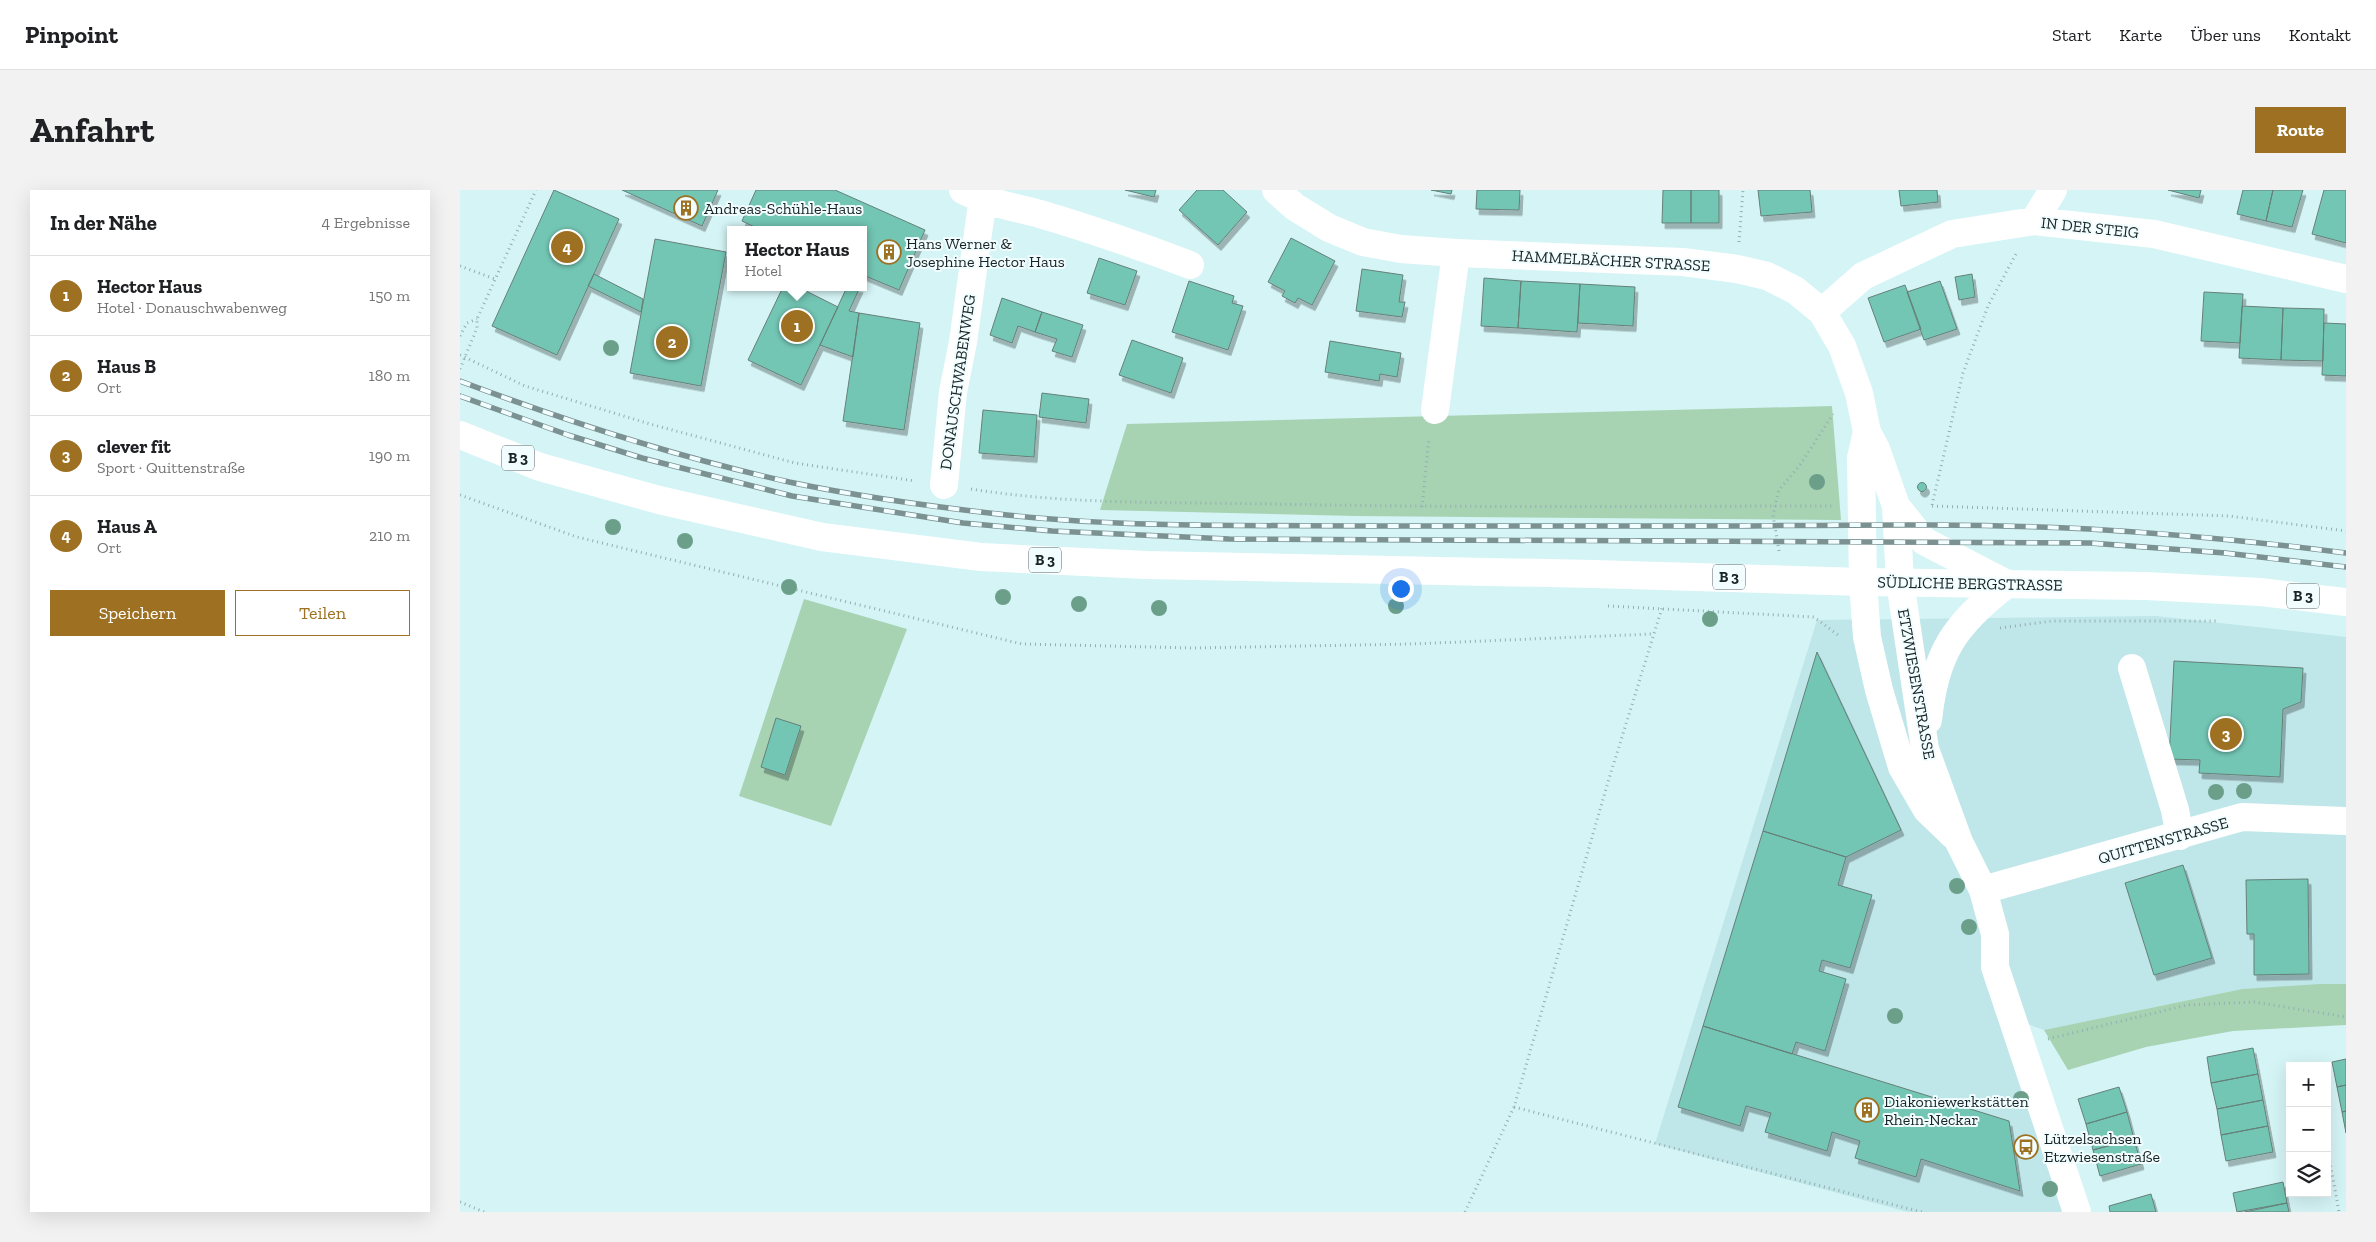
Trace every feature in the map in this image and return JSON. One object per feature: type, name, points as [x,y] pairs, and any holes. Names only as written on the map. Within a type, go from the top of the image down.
[{"type":"street","name":"HAMMELBÄCHER STRASSE","points":[[1276,190],[1295,207],[1330,228],[1363,242],[1401,249],[1456,253],[1683,262],[1737,269],[1767,276],[1795,290],[1822,312],[1842,346],[1855,383],[1867,432],[1876,449],[1896,506],[1900,582]]},
{"type":"street","points":[[2034,221],[2053,190]]},
{"type":"street","points":[[976,193],[1132,243],[1190,266]]},
{"type":"street","name":"DONAUSCHWABENWEG","points":[[944,485],[953,392],[963,342],[976,193]]},
{"type":"street","name":"IN DER STEIG","points":[[1822,312],[1863,276],[1952,234],[2034,221],[2154,234],[2346,279]]},
{"type":"street","points":[[1436,410],[1456,253]]},
{"type":"street","name":"HAMMELBÄCHER STRASSE","points":[[1863,582],[1861,458],[1867,432]]},
{"type":"street","name":"SÜDLICHE BERGSTRASSE","points":[[460,435],[540,467],[658,500],[822,537],[981,557],[1146,565],[2211,589],[2346,602]]},
{"type":"street","points":[[1896,506],[1924,541],[2007,584],[1978,606],[1948,643],[1931,691],[1925,749]]},
{"type":"street","name":"ETZWIESENSTRASSE","points":[[1863,582],[1867,637],[1879,690],[1902,767],[1928,810],[1960,842]]},
{"type":"street","name":"ETZWIESENSTRASSE","points":[[1900,582],[1925,749],[1960,842],[1983,890],[1995,934],[1995,967],[2077,1212]]},
{"type":"street","points":[[2132,668],[2175,810],[2180,836]]},
{"type":"street","name":"QUITTENSTRASSE","points":[[1983,890],[2242,817],[2346,821]]},
{"type":"path","points":[[460,369],[477,328],[477,319],[536,190]]},
{"type":"path","points":[[1740,236],[1743,190]]},
{"type":"path","points":[[1932,506],[1962,373],[1988,306],[2034,221]]},
{"type":"path","points":[[460,266],[495,279]]},
{"type":"path","points":[[460,336],[467,324],[477,319]]},
{"type":"path","points":[[460,355],[524,386],[650,424],[796,464],[1004,494],[1096,500],[1422,507],[1862,506]]},
{"type":"path","points":[[1776,614],[1779,551],[1773,515],[1774,506],[1780,490],[1800,465],[1855,383]]},
{"type":"path","points":[[1422,507],[1431,424],[1436,410]]},
{"type":"path","points":[[460,495],[577,537],[1022,644],[1204,648],[1411,644],[1652,634]]},
{"type":"path","points":[[1896,506],[2229,516],[2346,531]]},
{"type":"path","points":[[1465,1212],[1514,1107],[1652,634],[1662,608]]},
{"type":"path","points":[[2021,1046],[2187,1004],[2254,1002],[2346,1017]]},
{"type":"path","points":[[1514,1107],[1922,1212]]},
{"type":"path","points":[[2328,1152],[2339,1212]]},
{"type":"path","points":[[460,1202],[484,1212]]},
{"type":"shaded area","points":[[2156,616],[2346,637],[2346,984],[2242,989],[2044,1030],[2022,1022],[2077,1203],[2060,1212],[1908,1212],[1655,1144],[1817,620]]},
{"type":"green space","points":[[1832,406],[1841,520],[1356,516],[1100,510],[1127,424]]},
{"type":"green space","points":[[804,599],[907,629],[831,826],[739,796]]},
{"type":"green space","points":[[2346,984],[2346,1025],[2233,1031],[2146,1047],[2068,1070],[2044,1030],[2242,989]]},
{"type":"building","points":[[554,190],[619,219],[557,355],[492,326]]},
{"type":"building","name":"Andreas-Schühle-Haus","points":[[622,190],[718,190],[702,226]]},
{"type":"building","name":"Hans Werner & Josephine Hector Haus","points":[[756,190],[835,190],[925,230],[899,290],[867,277],[867,226],[753,226],[742,221]]},
{"type":"building","points":[[1125,190],[1156,190],[1154,197]]},
{"type":"building","points":[[1197,190],[1223,190],[1247,212],[1218,245],[1179,210]]},
{"type":"building","points":[[1431,190],[1452,190],[1451,194]]},
{"type":"building","points":[[1477,190],[1520,190],[1519,210],[1476,209]]},
{"type":"building","points":[[1663,190],[1691,190],[1691,223],[1662,223]]},
{"type":"building","points":[[1691,190],[1719,190],[1719,223],[1691,223]]},
{"type":"building","points":[[1758,190],[1810,190],[1812,212],[1761,216]]},
{"type":"building","points":[[1899,190],[1937,190],[1938,202],[1901,206]]},
{"type":"building","points":[[2168,190],[2201,190],[2199,198]]},
{"type":"building","points":[[2243,190],[2273,190],[2266,221],[2237,214]]},
{"type":"building","points":[[2273,190],[2303,190],[2292,227],[2266,221]]},
{"type":"building","points":[[2324,190],[2346,190],[2346,243],[2312,234]]},
{"type":"building","points":[[1291,238],[1335,261],[1312,305],[1298,298],[1295,303],[1282,296],[1285,291],[1268,282]]},
{"type":"building","points":[[655,239],[726,252],[701,386],[630,373]]},
{"type":"building","points":[[1099,258],[1137,271],[1125,305],[1087,293]]},
{"type":"building","points":[[1362,269],[1403,275],[1399,302],[1405,302],[1402,317],[1356,311]]},
{"type":"building","points":[[594,274],[643,299],[641,312],[588,286]]},
{"type":"building","points":[[1972,274],[1975,297],[1959,300],[1955,277]]},
{"type":"building","points":[[1484,278],[1521,281],[1518,328],[1481,326]]},
{"type":"building","points":[[1189,281],[1234,296],[1232,303],[1243,306],[1228,350],[1172,332]]},
{"type":"building","points":[[1521,281],[1580,284],[1577,332],[1518,328]]},
{"type":"building","points":[[1940,281],[1957,329],[1924,340],[1907,292]]},
{"type":"building","points":[[1580,284],[1635,287],[1633,326],[1578,323]]},
{"type":"building","points":[[1905,285],[1921,329],[1884,342],[1868,298]]},
{"type":"building","points":[[781,291],[806,291],[838,307],[801,385],[748,360]]},
{"type":"building","points":[[845,291],[858,291],[849,311],[859,313],[853,357],[820,345]]},
{"type":"building","points":[[2204,292],[2243,294],[2240,343],[2201,341]]},
{"type":"building","points":[[1002,298],[1042,312],[1035,332],[1018,326],[1012,343],[990,335]]},
{"type":"building","points":[[2242,306],[2283,308],[2281,360],[2239,358]]},
{"type":"building","points":[[2283,308],[2324,309],[2323,361],[2281,360]]},
{"type":"building","points":[[1042,312],[1083,325],[1072,357],[1052,351],[1057,339],[1035,332]]},
{"type":"building","points":[[859,313],[920,323],[904,430],[843,421]]},
{"type":"building","points":[[2324,323],[2346,324],[2346,376],[2322,375]]},
{"type":"building","points":[[1132,340],[1183,358],[1171,393],[1119,375]]},
{"type":"building","points":[[1330,341],[1401,353],[1397,377],[1380,374],[1379,381],[1325,372]]},
{"type":"building","points":[[1042,393],[1089,399],[1086,423],[1039,417]]},
{"type":"building","points":[[983,410],[1037,415],[1034,457],[979,453]]},
{"type":"building","points":[[1922,482],[1927,487],[1922,492],[1917,487]]},
{"type":"building","points":[[1817,652],[1901,830],[1846,857],[1763,831]]},
{"type":"building","points":[[2174,661],[2303,668],[2301,702],[2283,709],[2280,777],[2199,773],[2200,760],[2169,759]]},
{"type":"building","points":[[776,718],[801,726],[785,775],[761,767]]},
{"type":"building","points":[[1763,831],[1846,857],[1838,885],[1872,895],[1850,968],[1822,960],[1819,971],[1846,979],[1825,1051],[1796,1042],[1792,1054],[1703,1026]]},
{"type":"building","points":[[2183,865],[2212,958],[2154,975],[2125,883]]},
{"type":"building","points":[[2308,879],[2309,974],[2254,975],[2254,934],[2247,934],[2246,880]]},
{"type":"building","name":"Diakoniewerkstätten Rhein-Neckar","points":[[1703,1026],[2009,1121],[2020,1191],[1921,1159],[1916,1177],[1855,1158],[1860,1141],[1832,1132],[1827,1151],[1765,1132],[1771,1113],[1746,1106],[1740,1126],[1678,1107]]},
{"type":"building","points":[[2253,1048],[2258,1074],[2211,1083],[2207,1057]]},
{"type":"building","points":[[2346,1059],[2346,1085],[2337,1087],[2332,1062]]},
{"type":"building","points":[[2258,1074],[2263,1100],[2217,1109],[2211,1083]]},
{"type":"building","points":[[2346,1085],[2346,1111],[2342,1112],[2337,1087]]},
{"type":"building","points":[[2119,1087],[2127,1112],[2086,1124],[2078,1099]]},
{"type":"building","points":[[2263,1100],[2268,1126],[2221,1135],[2217,1109]]},
{"type":"building","points":[[2346,1111],[2346,1133],[2342,1112]]},
{"type":"building","points":[[2127,1112],[2134,1139],[2093,1150],[2086,1124]]},
{"type":"building","points":[[2268,1126],[2273,1152],[2226,1161],[2221,1135]]},
{"type":"building","points":[[2134,1139],[2141,1164],[2100,1176],[2093,1150]]},
{"type":"building","points":[[2283,1182],[2287,1203],[2237,1212],[2233,1193]]},
{"type":"building","points":[[2151,1194],[2156,1212],[2110,1212],[2109,1206]]},
{"type":"building","points":[[2287,1203],[2289,1212],[2245,1212]]},
{"type":"railway","points":[[460,381],[541,411],[664,450],[747,472],[870,497],[1007,515],[1100,522],[1193,525],[1912,525],[2045,527],[2186,536],[2346,553]]},
{"type":"railway","points":[[460,396],[568,435],[642,458],[792,496],[963,523],[1052,531],[1229,539],[2090,543],[2225,553],[2346,567]]},
{"type":"place","name":"Andreas-Schühle-Haus","points":[[686,208]]},
{"type":"place","name":"Haus A","points":[[567,247]]},
{"type":"place","name":"Hans Werner & Josephine Hector Haus","points":[[889,252]]},
{"type":"place","name":"Hector Haus","points":[[797,326]]},
{"type":"place","name":"Haus B","points":[[672,342]]},
{"type":"place","name":"clever fit","points":[[2226,734]]},
{"type":"place","name":"Diakoniewerkstätten Rhein-Neckar","points":[[1867,1110]]},
{"type":"place","name":"Lützelsachsen Etzwiesenstraße","points":[[2026,1147]]}]
